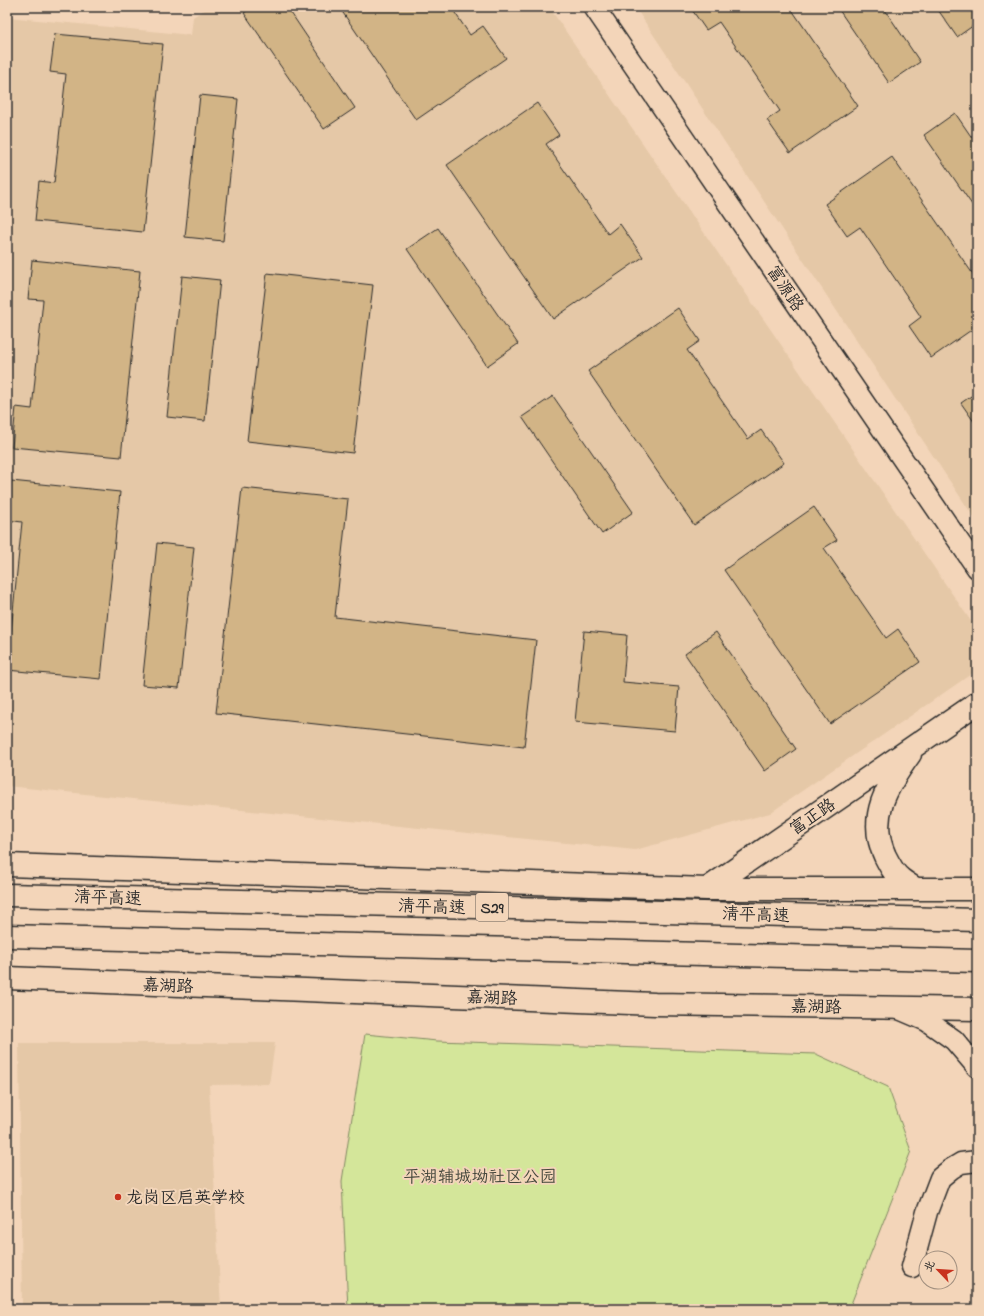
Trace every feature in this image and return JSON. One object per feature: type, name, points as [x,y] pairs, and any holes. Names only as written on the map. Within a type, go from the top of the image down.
[{"type":"main road","name":"富正路","points":[[707,889],[977,703]]},
{"type":"main road","name":"富正路","points":[[916,889],[899,878],[889,864],[880,846],[877,828],[882,803],[885,796],[895,776],[918,744]]},
{"type":"main road","points":[[7,865],[707,889],[977,889]]},
{"type":"main road","name":"清平高速","points":[[7,895],[977,920]]},
{"type":"main road","points":[[7,936],[977,961]]},
{"type":"main road","name":"嘉湖路","points":[[7,978],[655,1004],[977,1009]]},
{"type":"street","name":"富源路","points":[[594,7],[977,568]]},
{"type":"street","points":[[895,1008],[927,1020],[954,1040],[977,1066]]},
{"type":"street","points":[[912,1267],[927,1212],[940,1178],[951,1169],[962,1164],[977,1161]]},
{"type":"shaded area","points":[[208,7],[549,7],[977,630],[977,670],[770,813],[635,850],[7,786],[7,17],[191,35],[193,17]]},
{"type":"shaded area","points":[[635,7],[977,7],[977,522]]},
{"type":"shaded area","name":"龙岗区启英学校","points":[[19,1043],[275,1043],[269,1084],[209,1085],[221,1309],[22,1309]]},
{"type":"green space","name":"平湖辅城坳社区公园","points":[[365,1034],[437,1041],[816,1054],[888,1087],[911,1151],[849,1309],[348,1309],[342,1181]]},
{"type":"building","points":[[252,7],[287,7],[355,108],[324,129],[244,13]]},
{"type":"building","points":[[339,7],[451,7],[470,35],[483,26],[506,58],[416,120]]},
{"type":"building","points":[[690,7],[790,7],[858,106],[790,153],[767,120],[780,111],[719,22],[706,30]]},
{"type":"building","points":[[837,7],[883,7],[920,62],[889,83]]},
{"type":"building","points":[[936,7],[977,7],[977,23],[957,37]]},
{"type":"building","points":[[55,34],[163,44],[143,232],[35,221],[39,181],[54,183],[66,74],[50,72]]},
{"type":"building","points":[[200,95],[238,99],[223,241],[185,237]]},
{"type":"building","points":[[537,103],[559,135],[546,144],[608,234],[620,224],[643,257],[553,319],[447,165]]},
{"type":"building","points":[[955,113],[977,145],[977,212],[924,135]]},
{"type":"building","points":[[892,157],[977,280],[977,326],[931,358],[909,326],[921,317],[860,227],[847,236],[825,204]]},
{"type":"building","points":[[438,228],[518,344],[487,366],[407,249]]},
{"type":"building","points":[[32,260],[140,271],[121,457],[12,447],[16,407],[32,409],[43,300],[28,299]]},
{"type":"building","points":[[267,273],[373,285],[353,453],[247,441]]},
{"type":"building","points":[[182,276],[220,280],[205,421],[167,417]]},
{"type":"building","points":[[678,308],[700,341],[687,350],[748,439],[761,430],[784,463],[694,525],[588,371]]},
{"type":"building","points":[[977,392],[977,426],[961,403]]},
{"type":"building","points":[[553,396],[633,512],[602,534],[522,417]]},
{"type":"building","points":[[11,481],[120,492],[101,679],[7,670],[7,630],[11,631],[22,522],[7,520]]},
{"type":"building","points":[[242,488],[348,499],[335,617],[536,640],[524,747],[216,713]]},
{"type":"building","points":[[814,507],[837,540],[824,548],[886,638],[898,629],[920,662],[830,724],[724,570]]},
{"type":"building","points":[[157,543],[194,547],[179,688],[142,685]]},
{"type":"building","points":[[584,631],[627,635],[623,682],[679,687],[675,731],[575,722]]},
{"type":"building","points":[[716,632],[796,749],[765,771],[685,654]]},
{"type":"place","name":"龙岗区启英学校","points":[[118,1197]]}]
